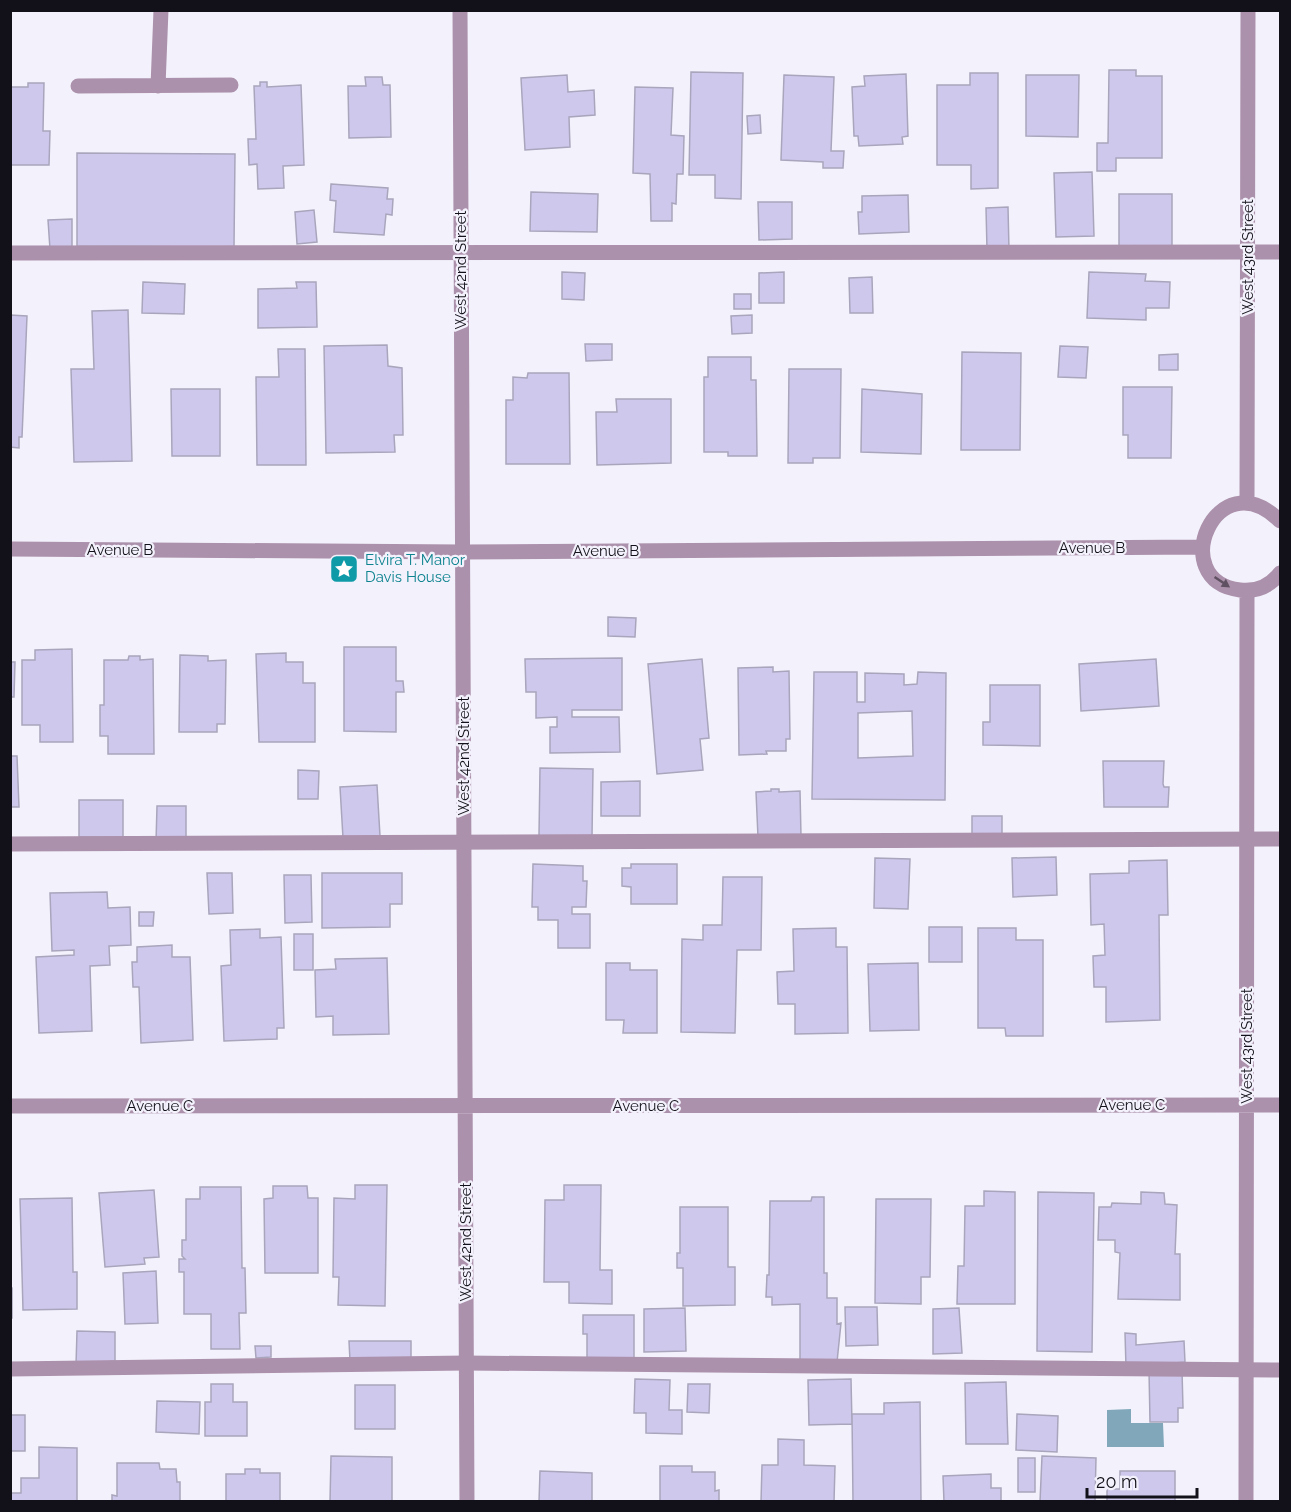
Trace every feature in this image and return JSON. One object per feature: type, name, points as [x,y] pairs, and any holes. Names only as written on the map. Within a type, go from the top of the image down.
[{"type":"street","points":[[158,86],[161,10]]},
{"type":"street","name":"West 42nd Street","points":[[460,10],[467,1502]]},
{"type":"street","name":"West 43rd Street","points":[[1247,503],[1248,10]]},
{"type":"street","points":[[78,86],[231,85]]},
{"type":"street","points":[[10,253],[1281,252]]},
{"type":"street","points":[[1281,521],[1261,506],[1247,503],[1222,510],[1212,519],[1205,531],[1202,547],[1203,559],[1210,573],[1227,586],[1247,591],[1262,588],[1281,573]]},
{"type":"street","name":"Avenue B","points":[[10,549],[463,552],[1202,547]]},
{"type":"street","name":"West 43rd Street","points":[[1246,1502],[1247,591]]},
{"type":"street","points":[[10,844],[1281,839]]},
{"type":"street","name":"Avenue C","points":[[10,1106],[1281,1106]]},
{"type":"street","points":[[10,1369],[466,1363],[1281,1370]]},
{"type":"water","points":[[1131,1409],[1131,1423],[1163,1423],[1164,1447],[1107,1447],[1107,1410]]},
{"type":"building","points":[[1109,70],[1136,70],[1136,76],[1162,76],[1162,158],[1116,158],[1116,171],[1097,171],[1097,143],[1108,143]]},
{"type":"building","points":[[691,72],[743,73],[741,199],[715,198],[715,175],[689,175]]},
{"type":"building","points":[[970,73],[998,73],[998,188],[971,189],[971,165],[937,165],[937,85],[970,85]]},
{"type":"building","points":[[906,74],[908,136],[902,137],[903,144],[859,146],[858,136],[854,136],[852,87],[865,86],[864,76]]},
{"type":"building","points":[[567,75],[568,92],[594,90],[595,115],[569,117],[570,147],[525,150],[521,78]]},
{"type":"building","points":[[784,75],[834,77],[831,151],[844,151],[843,168],[823,168],[823,162],[781,160]]},
{"type":"building","points":[[1026,75],[1079,75],[1078,137],[1026,136]]},
{"type":"building","points":[[365,77],[382,77],[383,85],[390,85],[391,137],[349,138],[348,86],[366,86]]},
{"type":"building","points":[[260,82],[267,82],[267,87],[301,85],[304,165],[283,166],[284,188],[258,189],[257,164],[249,165],[248,139],[256,139],[254,86],[260,86]]},
{"type":"building","points":[[28,83],[44,83],[43,131],[50,131],[49,165],[10,165],[10,87],[28,87]]},
{"type":"building","points":[[635,87],[673,88],[671,135],[684,136],[683,174],[677,174],[676,204],[672,203],[672,221],[651,221],[650,174],[633,173]]},
{"type":"building","points":[[760,115],[761,133],[748,134],[747,116]]},
{"type":"building","points":[[77,153],[235,154],[234,247],[77,246]]},
{"type":"building","points":[[1092,172],[1094,236],[1056,237],[1054,173]]},
{"type":"building","points":[[331,184],[388,188],[387,199],[393,199],[392,215],[386,214],[384,235],[334,232],[336,201],[330,200]]},
{"type":"building","points":[[531,192],[598,194],[597,232],[530,231]]},
{"type":"building","points":[[1119,194],[1172,194],[1172,246],[1119,246]]},
{"type":"building","points":[[908,195],[909,232],[859,234],[858,212],[862,212],[862,196]]},
{"type":"building","points":[[758,202],[792,202],[792,239],[759,240]]},
{"type":"building","points":[[1008,207],[1009,250],[987,250],[986,208]]},
{"type":"building","points":[[314,210],[317,242],[297,244],[295,212]]},
{"type":"building","points":[[72,219],[72,248],[50,249],[48,220]]},
{"type":"building","points":[[562,272],[585,273],[584,300],[562,299]]},
{"type":"building","points":[[784,272],[784,303],[759,303],[759,273]]},
{"type":"building","points":[[1089,272],[1146,274],[1145,281],[1170,282],[1169,308],[1146,308],[1146,320],[1087,318]]},
{"type":"building","points":[[872,277],[873,313],[850,313],[849,278]]},
{"type":"building","points":[[143,282],[185,284],[184,314],[142,313]]},
{"type":"building","points":[[296,282],[316,282],[317,327],[258,328],[258,289],[297,288]]},
{"type":"building","points":[[734,294],[751,294],[751,309],[734,309]]},
{"type":"building","points":[[128,310],[132,461],[74,462],[71,369],[94,369],[92,311]]},
{"type":"building","points":[[10,315],[27,316],[22,437],[19,437],[19,448],[10,447]]},
{"type":"building","points":[[752,315],[752,333],[732,334],[731,316]]},
{"type":"building","points":[[585,344],[612,344],[612,360],[586,361]]},
{"type":"building","points":[[387,345],[388,366],[402,368],[403,435],[394,435],[395,452],[326,453],[324,346]]},
{"type":"building","points":[[1060,346],[1088,347],[1086,378],[1058,377]]},
{"type":"building","points":[[278,349],[305,349],[306,465],[257,465],[256,377],[279,377]]},
{"type":"building","points":[[962,352],[1021,353],[1020,450],[961,450]]},
{"type":"building","points":[[1178,354],[1178,370],[1159,370],[1159,355]]},
{"type":"building","points":[[708,357],[751,357],[751,380],[756,380],[757,456],[728,456],[728,452],[704,452],[704,377],[708,377]]},
{"type":"building","points":[[789,369],[841,369],[840,458],[813,458],[813,463],[788,463]]},
{"type":"building","points":[[528,373],[569,373],[570,464],[506,464],[506,400],[513,400],[513,377],[527,378]]},
{"type":"building","points":[[1123,387],[1172,387],[1171,458],[1128,458],[1128,435],[1123,435]]},
{"type":"building","points":[[171,389],[220,389],[220,456],[172,456]]},
{"type":"building","points":[[862,389],[922,394],[921,454],[861,452]]},
{"type":"building","points":[[616,399],[671,399],[671,463],[597,465],[596,412],[617,412]]},
{"type":"building","points":[[608,617],[636,618],[635,637],[608,636]]},
{"type":"building","points":[[344,647],[396,647],[396,681],[403,681],[404,692],[396,692],[396,732],[344,731]]},
{"type":"building","points":[[72,649],[73,742],[40,742],[40,725],[22,725],[22,660],[35,660],[35,650]]},
{"type":"building","points":[[286,653],[286,662],[303,662],[303,683],[315,683],[315,742],[259,742],[256,654]]},
{"type":"building","points":[[180,655],[208,656],[208,661],[226,660],[225,724],[217,724],[217,732],[179,732]]},
{"type":"building","points":[[129,656],[140,656],[140,660],[153,659],[154,754],[108,754],[108,736],[100,736],[100,705],[104,705],[104,660],[128,660]]},
{"type":"building","points":[[622,658],[622,710],[572,710],[572,717],[619,717],[620,752],[550,753],[550,727],[557,727],[557,717],[536,718],[536,692],[526,692],[525,659]]},
{"type":"building","points":[[702,659],[709,738],[700,739],[703,770],[657,774],[648,664]]},
{"type":"building","points":[[1156,659],[1159,706],[1081,711],[1079,664]]},
{"type":"building","points":[[10,662],[15,662],[14,697],[10,697]]},
{"type":"building","points":[[773,667],[773,672],[789,671],[790,739],[786,739],[786,751],[739,755],[738,668]]},
{"type":"building","points":[[814,672],[857,672],[857,702],[865,702],[865,673],[904,674],[904,685],[917,684],[918,672],[946,673],[945,800],[812,799]],"holes":[[[912,711],[913,756],[858,758],[858,713]]]},
{"type":"building","points":[[990,685],[1040,685],[1040,746],[983,745],[983,722],[990,722]]},
{"type":"building","points":[[10,756],[17,756],[19,807],[10,807]]},
{"type":"building","points":[[1103,761],[1164,761],[1163,784],[1164,787],[1169,787],[1168,807],[1104,807]]},
{"type":"building","points":[[540,768],[593,769],[592,837],[539,836]]},
{"type":"building","points":[[298,770],[319,771],[318,799],[298,799]]},
{"type":"building","points":[[640,781],[640,816],[601,816],[601,782]]},
{"type":"building","points":[[377,785],[380,836],[343,838],[340,787]]},
{"type":"building","points":[[771,789],[779,789],[779,792],[800,791],[801,836],[758,837],[756,792],[771,791]]},
{"type":"building","points":[[79,800],[123,800],[123,837],[79,837]]},
{"type":"building","points":[[157,806],[186,806],[186,842],[156,842]]},
{"type":"building","points":[[972,816],[1002,816],[1002,837],[972,837]]},
{"type":"building","points":[[1056,857],[1057,895],[1013,897],[1012,858]]},
{"type":"building","points":[[875,858],[910,859],[908,909],[874,908]]},
{"type":"building","points":[[1167,860],[1168,915],[1159,915],[1160,1020],[1106,1022],[1106,987],[1094,987],[1093,956],[1105,955],[1104,924],[1091,925],[1090,874],[1129,873],[1129,861]]},
{"type":"building","points":[[533,864],[583,866],[583,881],[587,881],[586,907],[572,907],[572,914],[590,914],[590,948],[558,948],[558,920],[538,920],[538,907],[532,907]]},
{"type":"building","points":[[631,864],[677,864],[677,904],[631,904],[631,887],[622,886],[622,868],[631,868]]},
{"type":"building","points":[[11,873],[11,1019],[10,1019]]},
{"type":"building","points":[[207,873],[232,873],[233,913],[209,914]]},
{"type":"building","points":[[322,873],[402,873],[402,904],[390,904],[390,927],[322,928]]},
{"type":"building","points":[[284,875],[311,875],[312,922],[285,923]]},
{"type":"building","points":[[723,877],[762,877],[761,950],[737,950],[735,1033],[681,1032],[682,939],[703,940],[703,925],[722,925]]},
{"type":"building","points":[[107,892],[108,908],[130,907],[131,945],[109,946],[110,965],[90,966],[92,1031],[39,1033],[36,957],[74,955],[74,950],[52,951],[50,893]]},
{"type":"building","points":[[139,912],[154,912],[153,926],[139,926]]},
{"type":"building","points":[[929,927],[962,927],[962,962],[929,962]]},
{"type":"building","points":[[836,928],[836,947],[847,947],[848,1033],[795,1034],[795,1004],[778,1004],[777,972],[794,971],[793,929]]},
{"type":"building","points":[[978,928],[1016,928],[1016,940],[1043,940],[1043,1036],[1006,1036],[1005,1028],[978,1028]]},
{"type":"building","points":[[260,929],[260,938],[281,937],[284,1028],[277,1028],[277,1039],[224,1041],[221,966],[231,965],[230,930]]},
{"type":"building","points":[[294,934],[313,934],[313,970],[294,970]]},
{"type":"building","points":[[172,945],[172,957],[190,957],[193,1040],[141,1043],[139,987],[133,987],[132,962],[137,962],[137,947]]},
{"type":"building","points":[[387,958],[389,1034],[333,1035],[333,1016],[316,1017],[315,970],[336,969],[335,959]]},
{"type":"building","points":[[606,963],[630,963],[630,970],[657,970],[657,1033],[623,1033],[624,1020],[606,1020]]},
{"type":"building","points":[[918,963],[919,1030],[870,1031],[868,964]]},
{"type":"building","points":[[355,1185],[387,1185],[385,1306],[338,1305],[339,1277],[333,1277],[334,1198],[355,1199]]},
{"type":"building","points":[[564,1185],[601,1185],[600,1270],[612,1270],[612,1304],[569,1303],[569,1282],[544,1282],[545,1200],[564,1200]]},
{"type":"building","points":[[273,1186],[307,1186],[308,1198],[318,1198],[318,1273],[265,1273],[264,1199],[273,1198]]},
{"type":"building","points":[[200,1187],[241,1187],[242,1268],[245,1268],[246,1313],[239,1313],[240,1349],[211,1349],[211,1314],[184,1314],[184,1272],[179,1272],[179,1259],[185,1259],[182,1256],[182,1240],[186,1240],[186,1199],[200,1199]]},
{"type":"building","points":[[154,1190],[159,1257],[144,1258],[145,1264],[105,1267],[99,1193]]},
{"type":"building","points":[[984,1191],[1015,1192],[1015,1304],[957,1304],[958,1266],[964,1266],[965,1206],[984,1206]]},
{"type":"building","points":[[1038,1192],[1094,1193],[1092,1352],[1037,1351]]},
{"type":"building","points":[[1141,1192],[1164,1193],[1165,1204],[1177,1205],[1175,1254],[1180,1254],[1180,1300],[1118,1299],[1120,1253],[1115,1252],[1115,1240],[1098,1240],[1099,1207],[1111,1207],[1112,1203],[1141,1204]]},
{"type":"building","points":[[812,1197],[824,1197],[824,1273],[827,1273],[827,1298],[837,1298],[837,1324],[841,1323],[837,1362],[800,1362],[800,1304],[772,1305],[772,1297],[766,1297],[767,1275],[769,1275],[770,1201],[811,1201]]},
{"type":"building","points":[[72,1198],[73,1272],[77,1272],[77,1309],[23,1310],[20,1199]]},
{"type":"building","points":[[876,1199],[931,1199],[930,1277],[921,1277],[921,1304],[875,1303]]},
{"type":"building","points":[[680,1207],[728,1207],[728,1267],[735,1267],[735,1305],[683,1306],[683,1268],[677,1268],[677,1253],[680,1253]]},
{"type":"building","points":[[156,1271],[158,1323],[125,1324],[123,1273]]},
{"type":"building","points":[[10,1287],[12,1288],[12,1318],[10,1318]]},
{"type":"building","points":[[845,1307],[877,1307],[878,1345],[846,1346]]},
{"type":"building","points":[[685,1308],[686,1351],[644,1352],[644,1309]]},
{"type":"building","points":[[959,1308],[962,1353],[933,1354],[933,1309]]},
{"type":"building","points":[[583,1315],[634,1315],[634,1360],[587,1360],[587,1334],[583,1334]]},
{"type":"building","points":[[77,1331],[115,1332],[115,1361],[76,1365]]},
{"type":"building","points":[[1125,1333],[1136,1334],[1136,1345],[1184,1341],[1185,1362],[1126,1367]]},
{"type":"building","points":[[349,1341],[411,1341],[411,1361],[350,1361]]},
{"type":"building","points":[[255,1346],[271,1346],[271,1357],[256,1358]]},
{"type":"building","points":[[1149,1370],[1182,1370],[1183,1408],[1178,1408],[1178,1422],[1150,1422]]},
{"type":"building","points":[[635,1379],[670,1380],[669,1410],[682,1410],[682,1434],[646,1433],[646,1413],[634,1413]]},
{"type":"building","points":[[851,1379],[852,1424],[809,1425],[808,1380]]},
{"type":"building","points":[[1006,1382],[1008,1444],[966,1444],[965,1383]]},
{"type":"building","points":[[211,1384],[233,1384],[233,1402],[247,1402],[247,1436],[205,1436],[205,1402],[211,1402]]},
{"type":"building","points":[[688,1384],[710,1384],[709,1413],[687,1412]]},
{"type":"building","points":[[355,1385],[395,1385],[395,1429],[355,1429]]},
{"type":"building","points":[[157,1401],[200,1402],[199,1434],[156,1432]]},
{"type":"building","points":[[920,1402],[921,1502],[853,1502],[852,1414],[884,1414],[884,1403]]},
{"type":"building","points":[[1017,1414],[1058,1416],[1057,1452],[1016,1450]]},
{"type":"building","points":[[10,1415],[25,1415],[25,1451],[10,1451]]},
{"type":"building","points":[[778,1439],[804,1440],[804,1465],[835,1466],[834,1502],[761,1502],[762,1465],[778,1465]]},
{"type":"building","points":[[39,1447],[77,1448],[77,1502],[10,1502],[10,1493],[21,1493],[21,1478],[39,1478]]},
{"type":"building","points":[[331,1456],[392,1457],[392,1502],[330,1502]]},
{"type":"building","points":[[1042,1456],[1096,1458],[1095,1502],[1040,1502]]},
{"type":"building","points":[[1018,1458],[1035,1458],[1035,1492],[1018,1492]]},
{"type":"building","points":[[117,1463],[159,1463],[160,1469],[176,1469],[177,1482],[180,1482],[180,1502],[112,1502],[112,1495],[117,1496]]},
{"type":"building","points":[[660,1466],[692,1466],[692,1472],[715,1472],[715,1491],[719,1490],[719,1502],[660,1502]]},
{"type":"building","points":[[245,1469],[260,1469],[260,1473],[280,1473],[280,1502],[226,1502],[226,1474],[245,1474]]},
{"type":"building","points":[[540,1471],[592,1473],[592,1502],[539,1502]]},
{"type":"building","points":[[1120,1471],[1175,1471],[1175,1502],[1107,1502],[1107,1489],[1120,1489]]},
{"type":"building","points":[[991,1474],[991,1488],[1001,1488],[1001,1502],[944,1502],[943,1476]]},
{"type":"place","name":"Elvira T. Manor Davis House","points":[[344,569]]}]
